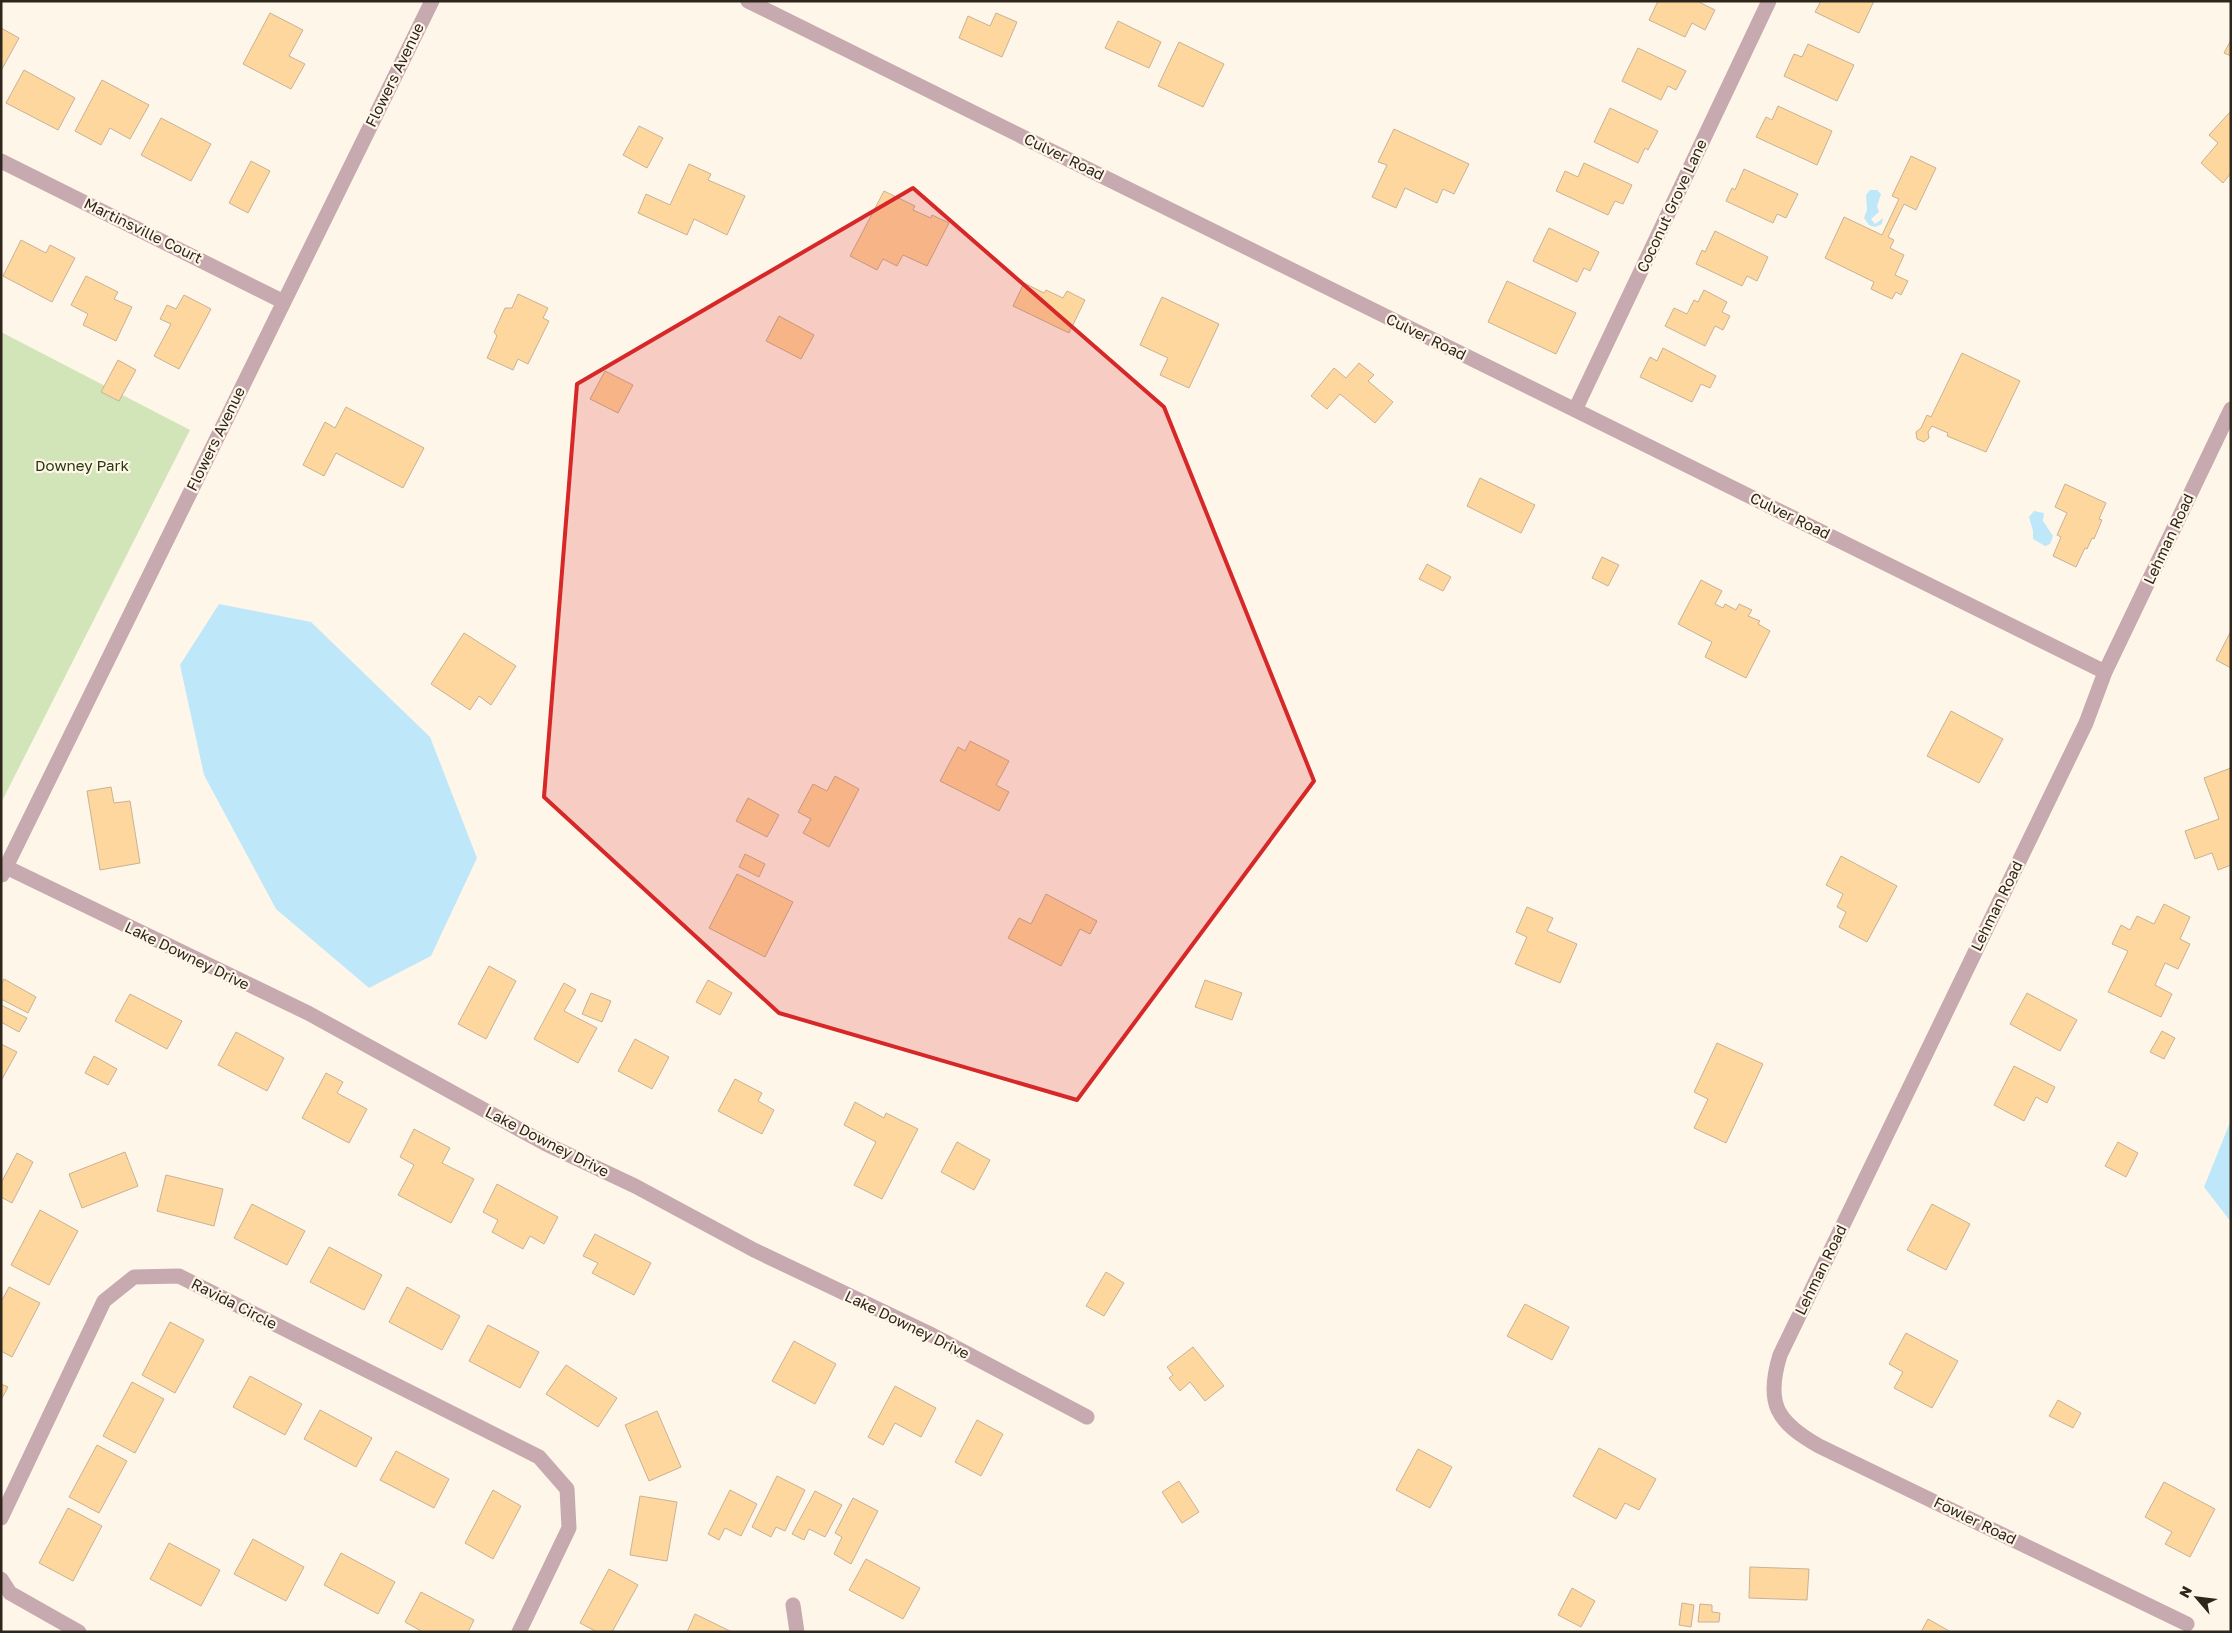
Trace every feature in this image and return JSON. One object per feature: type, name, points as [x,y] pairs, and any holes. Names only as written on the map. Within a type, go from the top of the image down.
[{"type":"street","name":"Flowers Avenue","points":[[4,872],[432,1]]},
{"type":"street","name":"Culver Road","points":[[748,1],[2105,672]]},
{"type":"street","name":"Coconut Grove Lane","points":[[1575,410],[1770,1]]},
{"type":"street","name":"Martinsville Court","points":[[1,161],[284,302]]},
{"type":"street","name":"Lehman Road","points":[[1776,1404],[1773,1377],[1780,1355],[2086,723],[2105,672],[2231,408]]},
{"type":"street","name":"Lake Downey Drive","points":[[4,872],[308,1013],[546,1144],[635,1186],[754,1250],[928,1333],[1087,1417]]},
{"type":"street","name":"Ravida Circle","points":[[1,1518],[104,1301],[134,1277],[178,1276],[539,1457],[567,1489],[569,1528],[519,1632]]},
{"type":"street","name":"Fowler Road","points":[[1776,1404],[1783,1419],[1798,1434],[1819,1446],[2187,1624]]},
{"type":"street","points":[[1,1579],[10,1594],[79,1632]]},
{"type":"street","points":[[793,1605],[796,1632]]},
{"type":"highlighted area","points":[[913,188],[1164,407],[1314,781],[1077,1100],[779,1013],[544,797],[577,384]]},
{"type":"green space","name":"Downey Park","points":[[1,332],[190,430],[1,803]]},
{"type":"water","points":[[1870,190],[1877,190],[1881,194],[1877,206],[1879,212],[1871,219],[1875,224],[1883,218],[1882,224],[1875,227],[1869,225],[1864,218],[1867,210],[1866,195]]},
{"type":"water","points":[[2034,511],[2044,513],[2043,521],[2053,536],[2050,544],[2045,546],[2033,539],[2029,517]]},
{"type":"water","points":[[219,604],[311,622],[430,737],[477,858],[431,956],[369,988],[276,909],[204,775],[180,665]]},
{"type":"water","points":[[2231,1120],[2231,1222],[2204,1187]]},
{"type":"building","points":[[1658,1],[1697,1],[1715,10],[1705,30],[1692,23],[1685,37],[1649,20]]},
{"type":"building","points":[[1821,1],[1874,1],[1859,33],[1815,12]]},
{"type":"building","points":[[270,13],[303,30],[289,56],[305,64],[291,89],[243,64]]},
{"type":"building","points":[[996,13],[1017,22],[1002,57],[959,38],[968,16],[990,26]]},
{"type":"building","points":[[1118,21],[1161,42],[1149,68],[1105,48]]},
{"type":"building","points":[[1,28],[19,38],[2,69],[1,68]]},
{"type":"building","points":[[2231,40],[2231,56],[2224,53]]},
{"type":"building","points":[[1179,42],[1224,64],[1203,107],[1158,86]]},
{"type":"building","points":[[1808,44],[1854,65],[1837,101],[1784,76],[1794,54],[1802,57]]},
{"type":"building","points":[[1638,48],[1686,71],[1676,90],[1668,86],[1661,100],[1622,81]]},
{"type":"building","points":[[24,70],[75,98],[58,130],[6,103]]},
{"type":"building","points":[[102,80],[149,105],[130,139],[110,128],[101,145],[75,131]]},
{"type":"building","points":[[1778,106],[1832,131],[1817,165],[1756,137],[1766,117],[1772,120]]},
{"type":"building","points":[[1610,108],[1658,131],[1648,150],[1645,148],[1638,163],[1594,142]]},
{"type":"building","points":[[2231,111],[2231,173],[2223,183],[2201,163],[2218,143],[2209,135]]},
{"type":"building","points":[[161,118],[211,144],[191,181],[141,155]]},
{"type":"building","points":[[639,126],[663,138],[647,168],[623,155]]},
{"type":"building","points":[[1394,129],[1469,164],[1454,194],[1443,189],[1437,203],[1405,188],[1396,208],[1372,197],[1387,165],[1378,162]]},
{"type":"building","points":[[1911,156],[1936,168],[1916,210],[1904,204],[1888,237],[1894,240],[1890,248],[1904,255],[1895,275],[1908,281],[1901,295],[1896,292],[1892,299],[1871,289],[1874,282],[1825,258],[1844,217],[1882,235],[1899,199],[1892,196]]},
{"type":"building","points":[[251,161],[270,171],[248,213],[229,203]]},
{"type":"building","points":[[1584,163],[1632,185],[1623,204],[1615,201],[1608,215],[1556,191],[1565,171],[1578,177]]},
{"type":"building","points":[[689,164],[711,174],[708,180],[745,196],[727,235],[694,219],[687,235],[638,213],[646,194],[670,205]]},
{"type":"building","points":[[1744,169],[1798,194],[1786,218],[1777,214],[1773,223],[1726,201],[1732,188],[1735,190]]},
{"type":"building","points":[[884,191],[915,206],[913,210],[931,218],[932,215],[949,223],[927,266],[903,255],[897,266],[883,259],[877,270],[850,256]]},
{"type":"building","points":[[1549,228],[1599,252],[1590,271],[1584,268],[1577,282],[1533,261]]},
{"type":"building","points":[[1715,231],[1768,257],[1757,281],[1747,276],[1742,286],[1696,264],[1702,250],[1705,252]]},
{"type":"building","points":[[21,240],[46,253],[50,245],[75,258],[52,302],[3,276]]},
{"type":"building","points":[[86,276],[118,292],[114,299],[132,307],[116,341],[83,325],[88,314],[71,305]]},
{"type":"building","points":[[1507,281],[1576,313],[1556,354],[1488,322]]},
{"type":"building","points":[[1024,283],[1044,293],[1046,290],[1063,298],[1067,291],[1085,300],[1069,333],[1013,306]]},
{"type":"building","points":[[1704,290],[1727,302],[1722,312],[1730,316],[1723,330],[1715,326],[1705,346],[1665,326],[1674,308],[1687,314],[1694,300],[1698,302]]},
{"type":"building","points":[[518,294],[548,308],[543,318],[549,321],[528,364],[518,359],[513,370],[487,358],[497,336],[494,332],[505,308],[512,308]]},
{"type":"building","points":[[184,295],[211,309],[179,369],[154,356],[171,324],[160,319],[167,305],[176,309]]},
{"type":"building","points":[[1162,297],[1219,324],[1189,388],[1160,375],[1168,358],[1140,345]]},
{"type":"building","points":[[779,316],[814,335],[801,359],[766,341]]},
{"type":"building","points":[[1663,348],[1716,376],[1710,388],[1701,384],[1692,402],[1640,377],[1650,357],[1657,361]]},
{"type":"building","points":[[1962,353],[2020,381],[1986,452],[1947,436],[1948,433],[1932,426],[1928,432],[1929,438],[1924,442],[1917,439],[1916,432],[1921,428],[1927,415],[1931,417]]},
{"type":"building","points":[[118,360],[136,370],[119,401],[101,392]]},
{"type":"building","points":[[1359,363],[1374,375],[1368,381],[1393,402],[1375,423],[1340,394],[1327,409],[1311,396],[1334,368],[1346,378]]},
{"type":"building","points":[[605,371],[633,385],[618,413],[590,399]]},
{"type":"building","points":[[346,407],[424,448],[403,488],[336,453],[324,476],[303,465],[325,422],[335,428]]},
{"type":"building","points":[[1480,478],[1535,505],[1521,533],[1467,506]]},
{"type":"building","points":[[2065,484],[2106,503],[2099,519],[2102,520],[2094,539],[2092,538],[2087,549],[2085,548],[2076,567],[2053,556],[2061,537],[2057,535],[2067,513],[2055,507]]},
{"type":"building","points":[[1602,557],[1619,565],[1608,586],[1592,578]]},
{"type":"building","points":[[1427,564],[1451,577],[1443,591],[1419,579]]},
{"type":"building","points":[[1701,580],[1722,591],[1715,604],[1723,608],[1725,604],[1736,610],[1739,604],[1752,610],[1748,616],[1760,621],[1758,624],[1770,631],[1746,678],[1705,657],[1712,642],[1678,624]]},
{"type":"building","points":[[2231,631],[2231,668],[2216,660]]},
{"type":"building","points":[[464,633],[516,666],[491,705],[479,696],[470,710],[431,684]]},
{"type":"building","points":[[1951,711],[2003,739],[1979,783],[1927,756]]},
{"type":"building","points":[[970,741],[1009,761],[996,785],[1009,792],[999,811],[940,781],[958,747],[965,751]]},
{"type":"building","points":[[2231,768],[2231,865],[2218,870],[2212,853],[2195,859],[2185,831],[2219,819],[2204,778]]},
{"type":"building","points":[[835,776],[859,789],[829,847],[803,833],[811,819],[798,812],[813,784],[827,791]]},
{"type":"building","points":[[111,787],[114,803],[130,801],[140,863],[100,870],[87,791]]},
{"type":"building","points":[[748,798],[779,815],[767,837],[736,821]]},
{"type":"building","points":[[745,854],[765,864],[759,877],[739,867]]},
{"type":"building","points":[[1841,856],[1897,886],[1867,942],[1839,927],[1846,912],[1837,907],[1843,894],[1826,885]]},
{"type":"building","points":[[737,874],[793,902],[765,957],[709,928]]},
{"type":"building","points":[[1046,894],[1097,921],[1090,934],[1080,929],[1061,966],[1008,938],[1019,918],[1031,924]]},
{"type":"building","points":[[2164,904],[2190,917],[2180,939],[2190,944],[2178,969],[2165,963],[2155,985],[2172,994],[2161,1017],[2108,992],[2128,951],[2112,944],[2121,925],[2130,930],[2137,916],[2154,924]]},
{"type":"building","points":[[1527,907],[1553,918],[1547,931],[1577,944],[1560,983],[1515,964],[1527,937],[1516,932]]},
{"type":"building","points":[[489,966],[516,981],[486,1039],[458,1024]]},
{"type":"building","points":[[4,979],[36,997],[28,1013],[1,999],[1,985]]},
{"type":"building","points":[[708,980],[732,993],[720,1015],[696,1002]]},
{"type":"building","points":[[1205,980],[1242,993],[1232,1020],[1195,1007]]},
{"type":"building","points":[[564,983],[576,990],[564,1011],[597,1028],[578,1063],[534,1039]]},
{"type":"building","points":[[591,993],[611,1001],[602,1022],[582,1014]]},
{"type":"building","points":[[2027,993],[2077,1020],[2060,1051],[2010,1024]]},
{"type":"building","points":[[130,994],[182,1021],[167,1049],[115,1021]]},
{"type":"building","points":[[1,1005],[27,1018],[19,1032],[1,1022]]},
{"type":"building","points":[[2162,1031],[2175,1038],[2164,1059],[2150,1052]]},
{"type":"building","points":[[236,1032],[284,1058],[267,1091],[218,1065]]},
{"type":"building","points":[[635,1039],[669,1057],[652,1089],[618,1071]]},
{"type":"building","points":[[1717,1043],[1763,1064],[1726,1143],[1694,1128],[1708,1099],[1694,1092]]},
{"type":"building","points":[[1,1044],[17,1052],[1,1081]]},
{"type":"building","points":[[94,1056],[117,1069],[108,1085],[85,1073]]},
{"type":"building","points":[[2014,1066],[2055,1087],[2047,1103],[2036,1097],[2024,1121],[1994,1105]]},
{"type":"building","points":[[326,1073],[343,1082],[337,1093],[367,1109],[349,1143],[302,1118]]},
{"type":"building","points":[[735,1079],[762,1093],[758,1101],[774,1110],[762,1134],[718,1111]]},
{"type":"building","points":[[855,1102],[884,1118],[886,1113],[918,1129],[882,1199],[854,1185],[876,1142],[844,1125]]},
{"type":"building","points":[[414,1129],[450,1148],[442,1163],[474,1179],[451,1223],[398,1195],[414,1165],[400,1157]]},
{"type":"building","points":[[957,1142],[990,1160],[974,1190],[941,1172]]},
{"type":"building","points":[[2118,1142],[2138,1153],[2126,1177],[2105,1166]]},
{"type":"building","points":[[125,1152],[138,1186],[82,1208],[69,1174]]},
{"type":"building","points":[[17,1153],[33,1162],[12,1203],[1,1197],[1,1183]]},
{"type":"building","points":[[166,1175],[223,1189],[214,1226],[157,1211]]},
{"type":"building","points":[[497,1184],[558,1217],[544,1244],[530,1236],[523,1249],[492,1232],[498,1220],[483,1212]]},
{"type":"building","points":[[252,1204],[305,1231],[287,1265],[234,1238]]},
{"type":"building","points":[[1932,1204],[1970,1224],[1946,1270],[1907,1250]]},
{"type":"building","points":[[40,1210],[78,1231],[49,1285],[11,1265]]},
{"type":"building","points":[[595,1234],[651,1263],[634,1295],[592,1273],[598,1263],[583,1256]]},
{"type":"building","points":[[329,1247],[382,1275],[364,1310],[310,1282]]},
{"type":"building","points":[[1106,1272],[1124,1283],[1104,1316],[1086,1306]]},
{"type":"building","points":[[9,1287],[40,1303],[12,1357],[1,1351],[1,1302]]},
{"type":"building","points":[[407,1287],[460,1316],[442,1350],[389,1322]]},
{"type":"building","points":[[1525,1304],[1569,1327],[1552,1360],[1507,1336]]},
{"type":"building","points":[[170,1322],[204,1340],[175,1393],[142,1375]]},
{"type":"building","points":[[488,1325],[539,1352],[520,1388],[469,1361]]},
{"type":"building","points":[[1906,1333],[1958,1361],[1932,1408],[1894,1388],[1903,1372],[1889,1364]]},
{"type":"building","points":[[794,1341],[836,1364],[815,1404],[772,1381]]},
{"type":"building","points":[[1193,1347],[1224,1386],[1205,1401],[1190,1382],[1180,1391],[1169,1378],[1173,1375],[1167,1367]]},
{"type":"building","points":[[566,1365],[617,1398],[598,1427],[546,1394]]},
{"type":"building","points":[[250,1376],[302,1404],[285,1435],[233,1407]]},
{"type":"building","points":[[132,1382],[164,1399],[135,1453],[103,1436]]},
{"type":"building","points":[[1,1384],[8,1387],[1,1400]]},
{"type":"building","points":[[895,1386],[936,1408],[921,1437],[895,1423],[883,1445],[868,1437]]},
{"type":"building","points":[[2058,1400],[2081,1413],[2073,1428],[2049,1416]]},
{"type":"building","points":[[320,1410],[372,1438],[356,1467],[304,1439]]},
{"type":"building","points":[[657,1411],[681,1467],[649,1481],[625,1425]]},
{"type":"building","points":[[977,1420],[1003,1434],[981,1476],[955,1462]]},
{"type":"building","points":[[97,1445],[127,1461],[99,1513],[69,1497]]},
{"type":"building","points":[[1599,1448],[1656,1479],[1639,1510],[1625,1503],[1616,1519],[1573,1496]]},
{"type":"building","points":[[1418,1449],[1452,1467],[1430,1508],[1396,1490]]},
{"type":"building","points":[[396,1451],[449,1479],[434,1508],[380,1480]]},
{"type":"building","points":[[777,1476],[805,1490],[785,1531],[776,1527],[771,1537],[752,1527]]},
{"type":"building","points":[[1179,1481],[1199,1512],[1182,1523],[1162,1492]]},
{"type":"building","points":[[2164,1482],[2215,1509],[2190,1557],[2165,1544],[2172,1532],[2145,1517]]},
{"type":"building","points":[[493,1490],[521,1506],[493,1559],[465,1543]]},
{"type":"building","points":[[730,1490],[757,1504],[741,1536],[725,1528],[719,1540],[708,1534]]},
{"type":"building","points":[[815,1491],[842,1505],[825,1537],[809,1529],[804,1540],[792,1534]]},
{"type":"building","points":[[640,1496],[677,1502],[667,1561],[630,1555]]},
{"type":"building","points":[[853,1498],[878,1511],[851,1564],[834,1554],[842,1537],[835,1533]]},
{"type":"building","points":[[68,1508],[102,1526],[73,1581],[39,1563]]},
{"type":"building","points":[[253,1539],[304,1567],[286,1601],[234,1574]]},
{"type":"building","points":[[169,1543],[220,1570],[201,1606],[150,1579]]},
{"type":"building","points":[[341,1553],[395,1582],[378,1614],[324,1585]]},
{"type":"building","points":[[866,1559],[920,1588],[903,1619],[849,1590]]},
{"type":"building","points":[[1750,1567],[1809,1569],[1807,1600],[1749,1598]]},
{"type":"building","points":[[609,1569],[638,1585],[612,1632],[597,1632],[580,1623]]},
{"type":"building","points":[[1572,1588],[1595,1601],[1581,1627],[1558,1615]]},
{"type":"building","points":[[421,1592],[474,1620],[468,1632],[423,1632],[405,1622]]},
{"type":"building","points":[[1682,1603],[1694,1605],[1691,1627],[1679,1625]]},
{"type":"building","points":[[1700,1604],[1712,1605],[1712,1612],[1720,1613],[1719,1622],[1698,1622]]},
{"type":"building","points":[[695,1614],[732,1632],[687,1632]]},
{"type":"building","points":[[1928,1619],[1951,1632],[1921,1632]]}]
